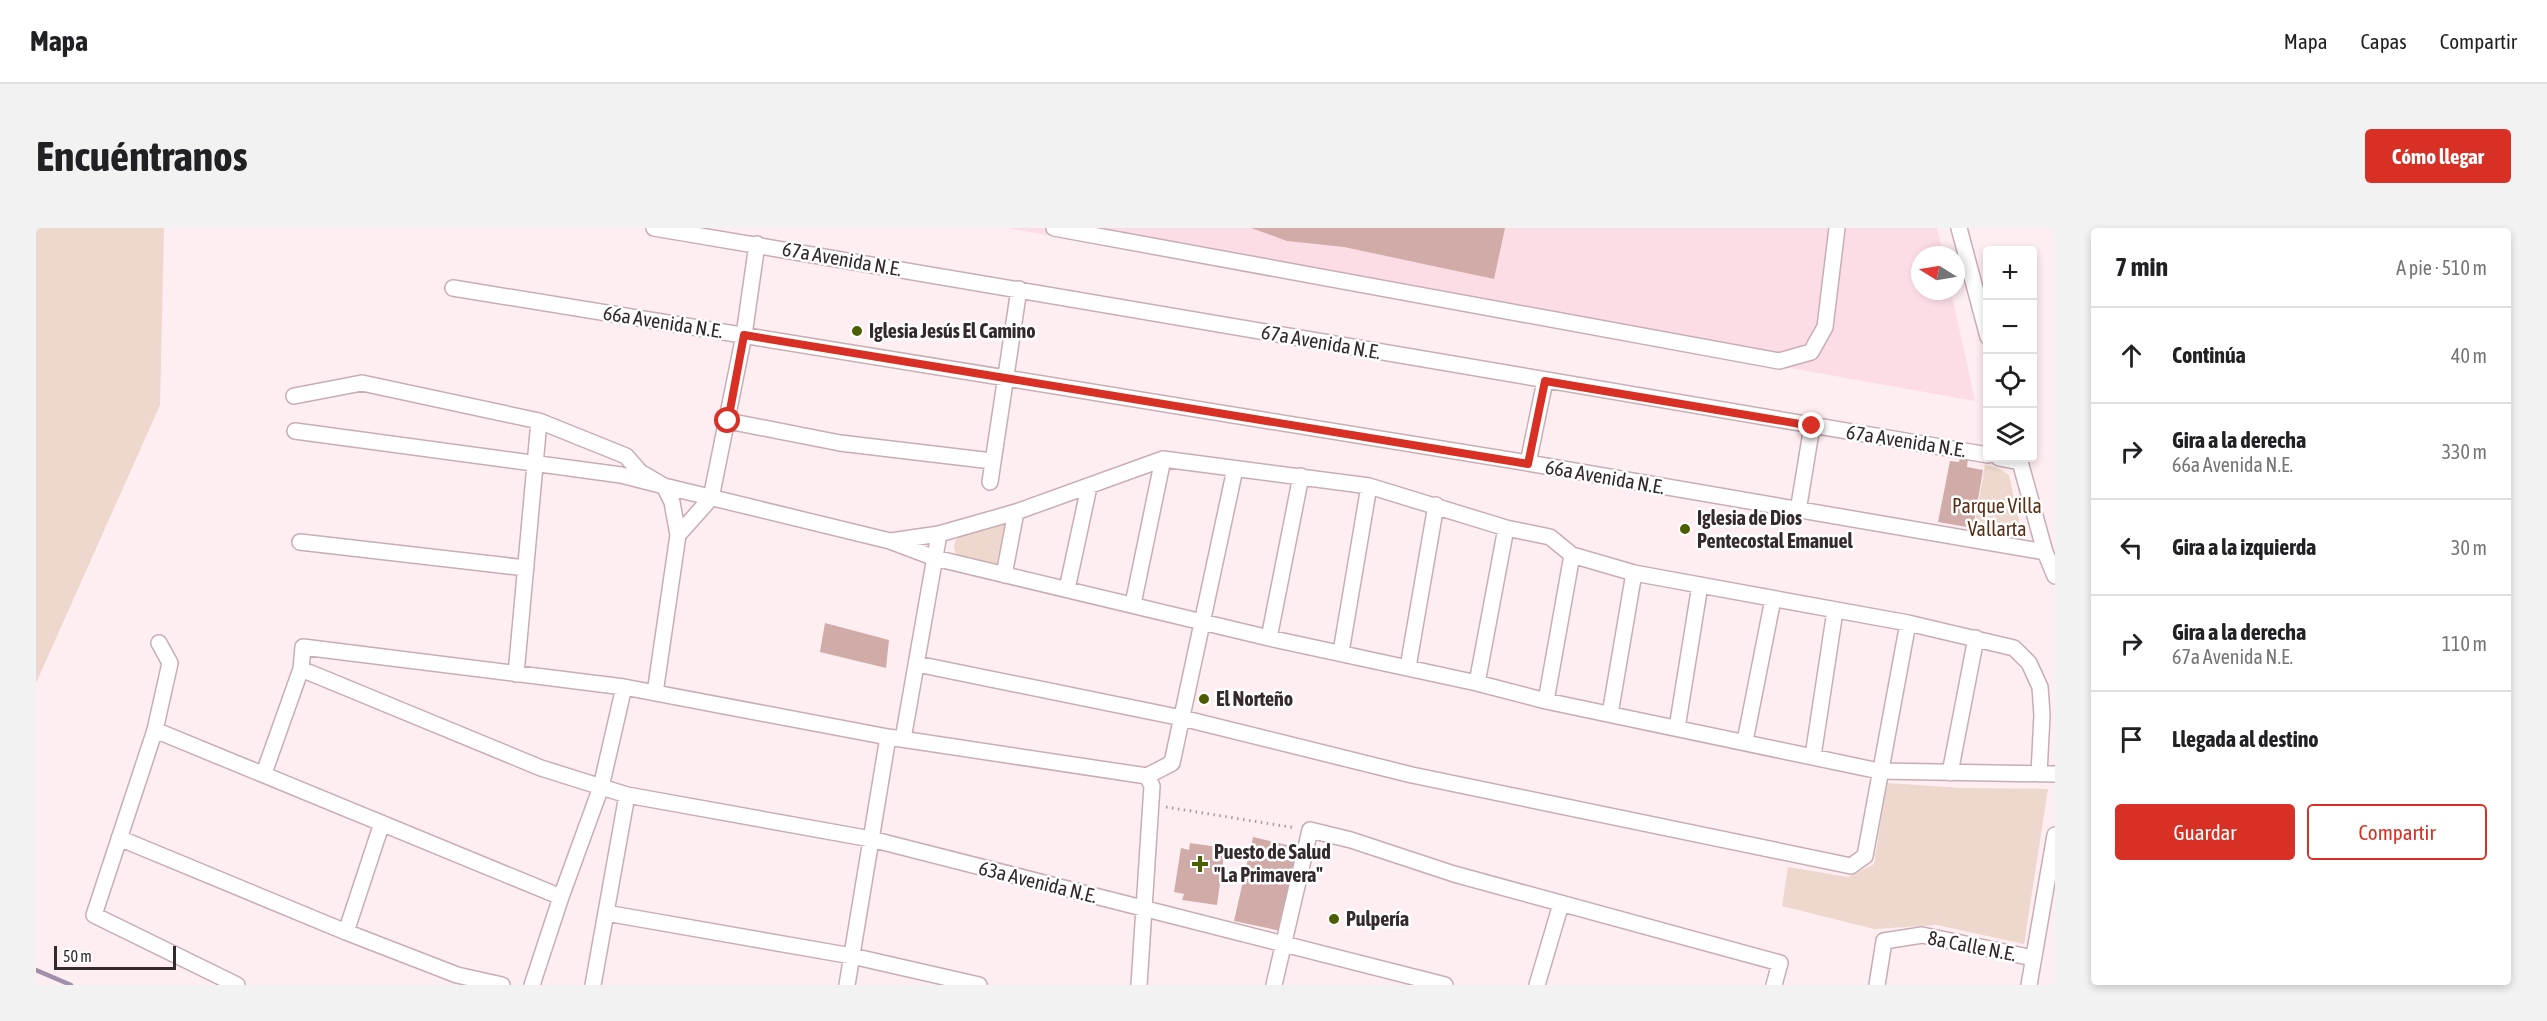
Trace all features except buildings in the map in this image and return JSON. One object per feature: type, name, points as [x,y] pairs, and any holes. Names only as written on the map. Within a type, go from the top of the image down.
[{"type":"street","name":"67a Avenida N.E.","points":[[654,228],[1983,454]]},
{"type":"street","points":[[1054,228],[1779,361],[1811,352],[1825,327],[1837,228]]},
{"type":"street","points":[[1959,228],[1983,318]]},
{"type":"street","points":[[678,535],[714,488],[744,335],[757,244]]},
{"type":"street","name":"66a Avenida N.E.","points":[[453,288],[1005,377],[2045,552]]},
{"type":"street","points":[[990,482],[1019,289]]},
{"type":"street","points":[[1528,464],[1545,381]]},
{"type":"street","points":[[294,396],[362,383],[539,421],[626,456],[640,472],[663,486],[672,502],[678,535],[655,693]]},
{"type":"street","points":[[516,674],[539,421]]},
{"type":"street","points":[[728,421],[840,443],[992,461]]},
{"type":"street","points":[[1798,510],[1812,426]]},
{"type":"street","points":[[295,430],[621,475],[663,486],[714,488],[890,541],[935,558],[1202,620],[1269,638],[1477,683],[1546,701],[1879,771],[2055,774]]},
{"type":"street","points":[[890,541],[939,534],[1016,512],[1163,459],[1369,486],[1506,528],[1550,537],[1572,555],[1634,573],[1908,623],[2014,648],[2029,663],[2040,687],[2042,715],[2038,774]]},
{"type":"street","points":[[1133,604],[1163,459]]},
{"type":"street","points":[[2021,462],[2045,552],[2055,576]]},
{"type":"street","points":[[264,773],[301,669],[303,647],[624,687],[896,738],[1147,776],[1172,763],[1235,470]]},
{"type":"street","points":[[1269,638],[1301,476]]},
{"type":"street","points":[[1341,652],[1369,486]]},
{"type":"street","points":[[1067,589],[1089,487]]},
{"type":"street","points":[[1408,667],[1436,505]]},
{"type":"street","points":[[1004,574],[1016,512]]},
{"type":"street","points":[[1477,683],[1506,528]]},
{"type":"street","points":[[847,985],[871,839],[917,664],[939,534]]},
{"type":"street","points":[[300,542],[526,568]]},
{"type":"street","points":[[1546,701],[1572,555]]},
{"type":"street","points":[[1610,714],[1634,573]]},
{"type":"street","points":[[1677,728],[1700,585]]},
{"type":"street","points":[[1745,741],[1773,598]]},
{"type":"street","points":[[1813,756],[1835,611]]},
{"type":"street","points":[[917,664],[1182,718],[1412,775],[1851,866],[1865,856],[1908,623]]},
{"type":"street","points":[[1950,773],[1976,638]]},
{"type":"street","points":[[159,643],[170,663],[155,730],[94,915],[237,985]]},
{"type":"street","name":"63a Avenida N.E.","points":[[301,669],[541,768],[627,795],[871,839],[1445,985]]},
{"type":"street","points":[[532,985],[600,787],[624,687]]},
{"type":"street","points":[[155,730],[561,897]]},
{"type":"street","points":[[1139,985],[1152,786],[1147,776]]},
{"type":"street","points":[[593,985],[627,795]]},
{"type":"street","points":[[346,932],[381,823]]},
{"type":"street","points":[[1274,985],[1310,830],[1561,904],[1780,963],[1774,985]]},
{"type":"street","points":[[2029,985],[2055,835]]},
{"type":"street","points":[[119,838],[346,932],[457,975],[502,985]]},
{"type":"street","points":[[1537,985],[1561,904]]},
{"type":"street","points":[[606,913],[852,956],[978,985]]},
{"type":"street","name":"8a Calle N.E.","points":[[1876,985],[1884,941],[1922,935],[2033,958]]},
{"type":"path","points":[[1151,804],[1310,830]]},
{"type":"shaded area","points":[[1007,228],[1937,228],[1941,246],[1911,246],[1911,300],[1953,300],[1975,401]]},
{"type":"green space","points":[[36,228],[164,228],[160,405],[36,683]]},
{"type":"green space","name":"Parque Villa Vallarta","points":[[1985,465],[1998,468],[2009,475],[2023,539],[2015,543],[1973,534]]},
{"type":"green space","points":[[1007,522],[997,564],[957,555],[954,550],[959,535]]},
{"type":"green space","points":[[1887,783],[1962,788],[2048,789],[2024,944],[1937,925],[1874,929],[1782,906],[1788,867],[1848,877],[1874,864]]},
{"type":"waterway","points":[[36,970],[71,985]]},
{"type":"place","name":"Iglesia Jesús El Camino","points":[[857,331]]},
{"type":"place","name":"Iglesia de Dios Pentecostal Emanuel","points":[[1685,529]]},
{"type":"place","name":"El Norteño","points":[[1204,699]]},
{"type":"place","name":"Puesto de Salud \"La Primavera\"","points":[[1200,864]]},
{"type":"place","name":"Pulpería","points":[[1334,919]]},
{"type":"route","points":[[728,421],[744,335],[1528,464],[1545,381],[1812,426]]}]
